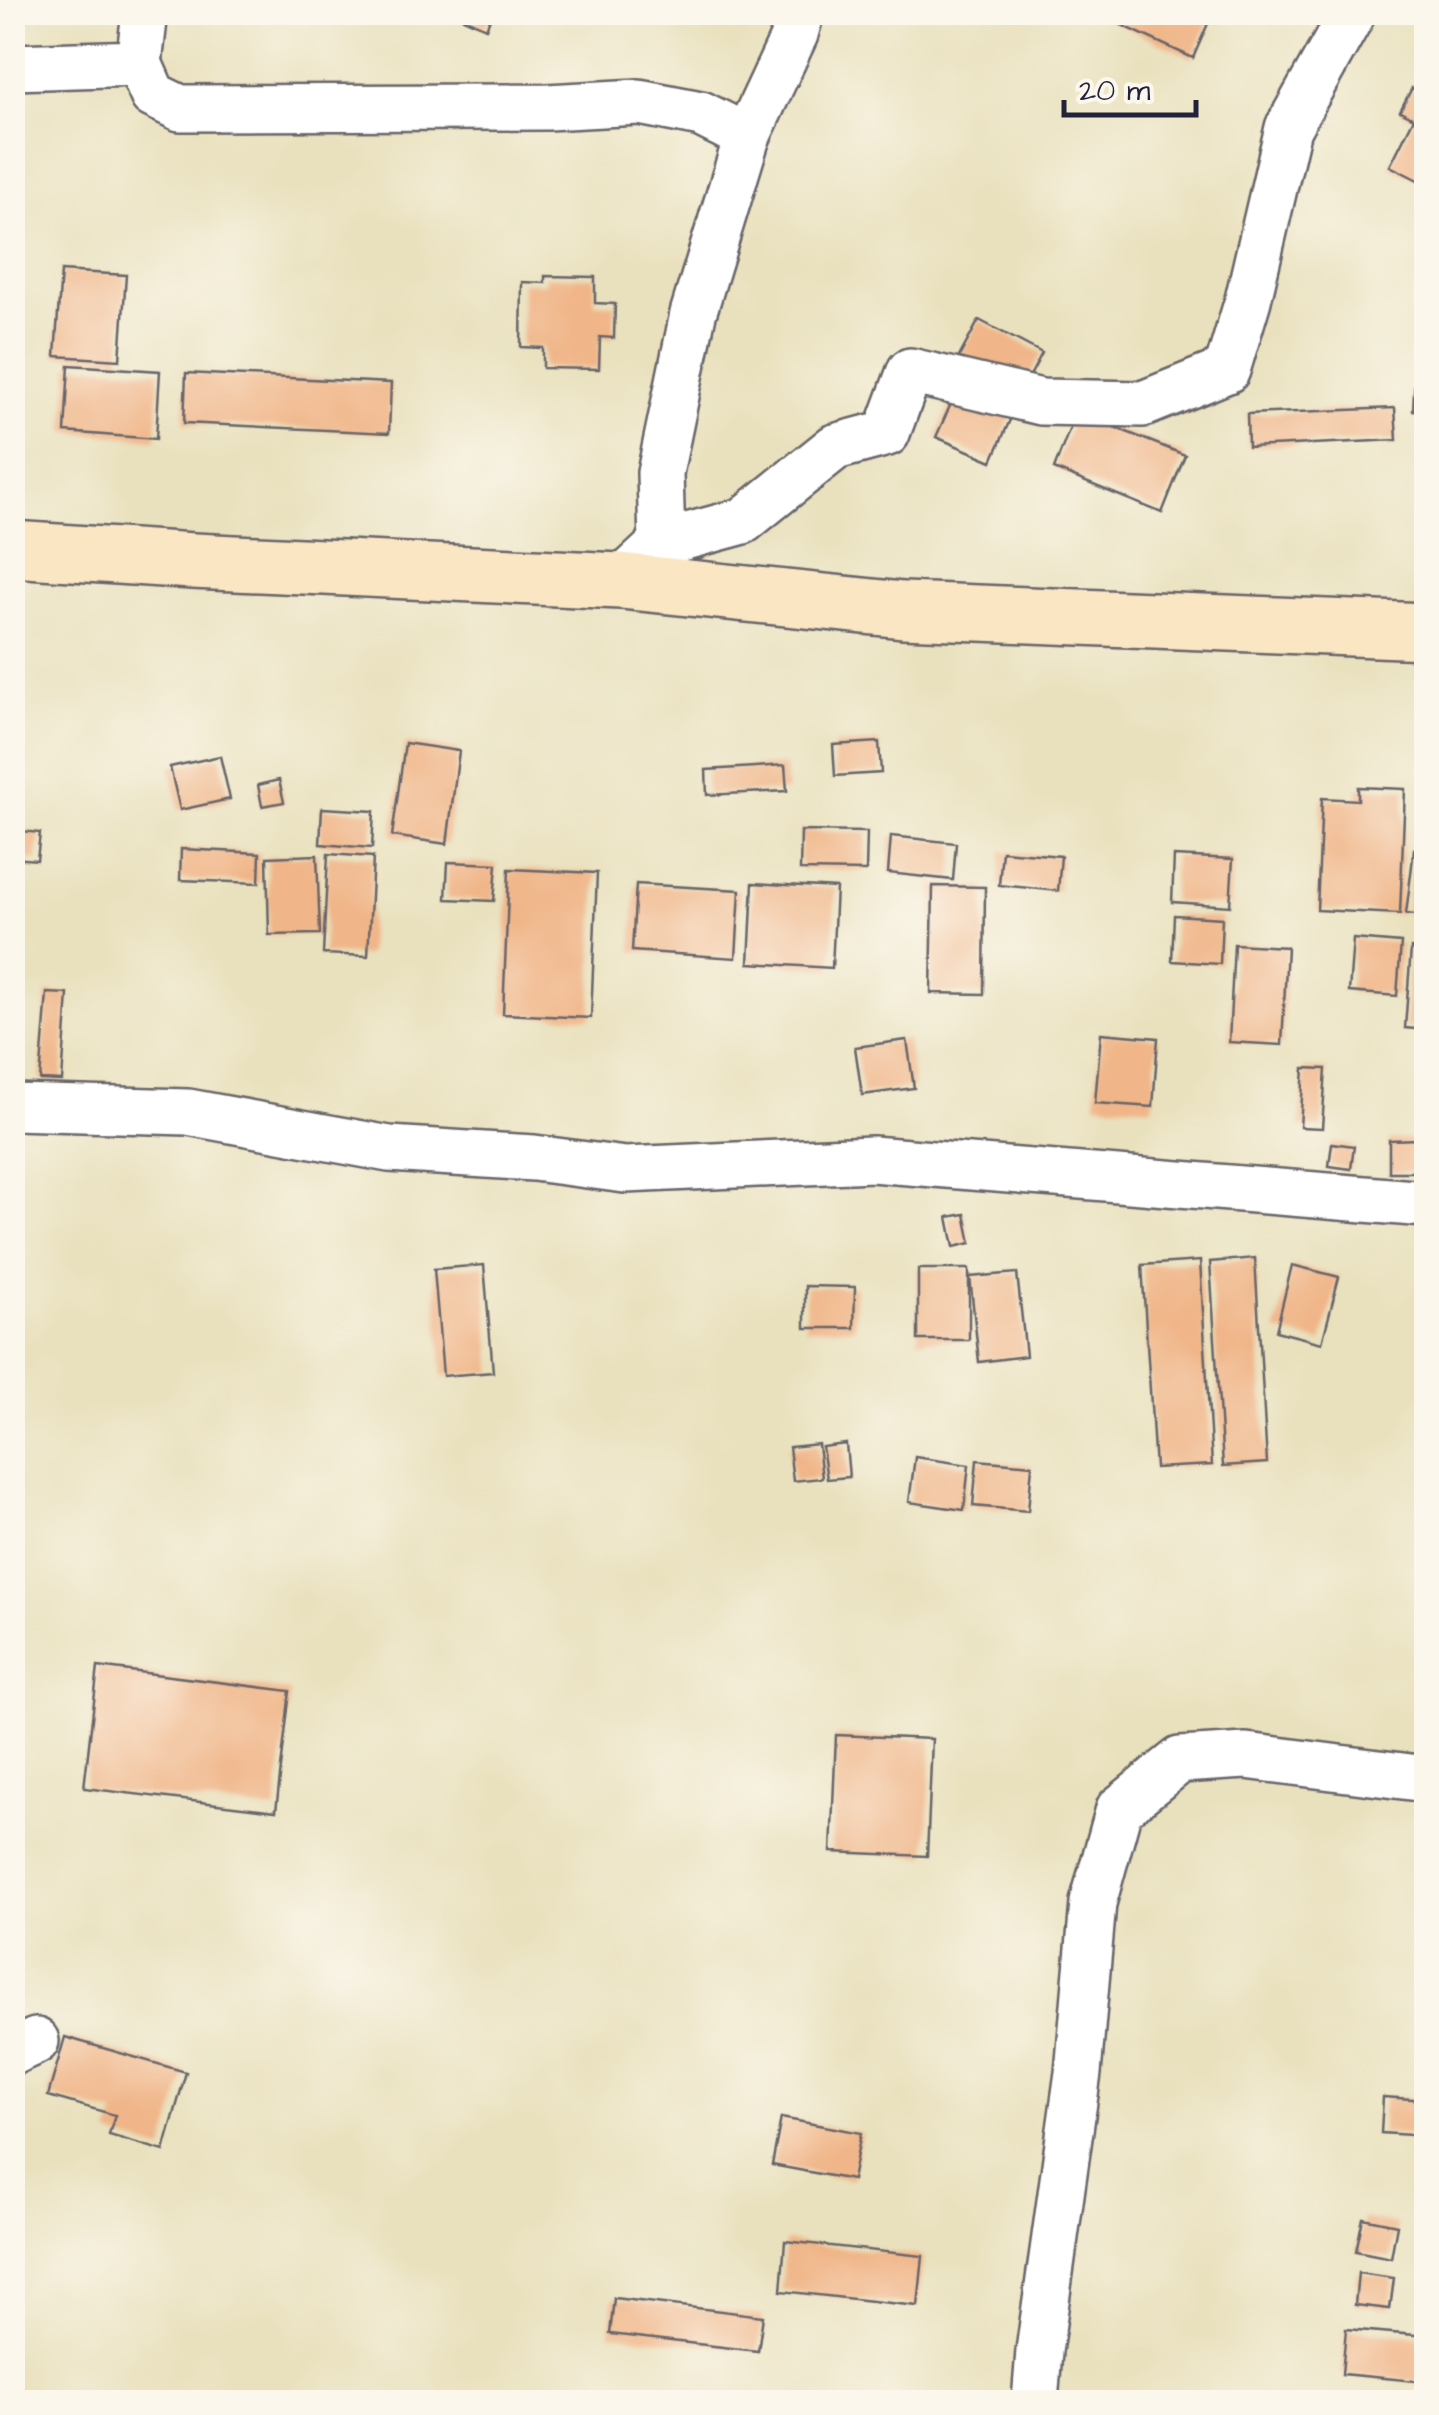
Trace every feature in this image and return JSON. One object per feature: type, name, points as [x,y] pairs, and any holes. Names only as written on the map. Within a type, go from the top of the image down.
[{"type":"street","points":[[145,12],[139,62],[153,95],[180,108],[509,108],[639,102],[701,114],[747,137]]},
{"type":"street","points":[[662,543],[660,473],[693,314],[747,137],[795,34],[801,12]]},
{"type":"street","points":[[622,581],[662,543],[743,522],[835,447],[886,433],[910,371],[1041,402],[1143,404],[1227,370],[1248,300],[1288,128],[1353,12]]},
{"type":"street","points":[[12,67],[139,62]]},
{"type":"street","points":[[12,549],[622,581],[903,610],[1426,631]]},
{"type":"street","points":[[12,1107],[188,1112],[390,1149],[534,1158],[625,1170],[872,1159],[1426,1204]]},
{"type":"street","points":[[1036,2402],[1039,2351],[1078,2073],[1093,1903],[1119,1809],[1180,1760],[1246,1756],[1426,1779]]},
{"type":"building","points":[[450,12],[493,12],[486,28]]},
{"type":"building","points":[[1104,12],[1213,12],[1193,58],[1102,16]]},
{"type":"building","points":[[1412,88],[1426,95],[1426,184],[1390,166],[1414,118],[1400,111]]},
{"type":"building","points":[[61,271],[126,275],[120,360],[55,356]]},
{"type":"building","points":[[545,276],[595,277],[595,303],[615,304],[614,338],[600,337],[599,369],[543,368],[543,348],[521,347],[522,282],[545,283]]},
{"type":"building","points":[[979,320],[1042,353],[1022,391],[959,357]]},
{"type":"building","points":[[1416,354],[1426,355],[1426,411],[1413,410]]},
{"type":"building","points":[[69,365],[160,371],[156,439],[65,432]]},
{"type":"building","points":[[186,373],[391,383],[389,433],[184,423]]},
{"type":"building","points":[[958,388],[1013,413],[992,461],[936,437]]},
{"type":"building","points":[[1395,408],[1397,440],[1248,447],[1247,414]]},
{"type":"building","points":[[1076,412],[1185,455],[1162,513],[1054,469]]},
{"type":"building","points":[[879,742],[881,773],[835,776],[833,745]]},
{"type":"building","points":[[405,743],[459,751],[447,844],[392,836]]},
{"type":"building","points":[[220,756],[230,799],[180,810],[170,767]]},
{"type":"building","points":[[785,765],[787,791],[707,795],[706,770]]},
{"type":"building","points":[[279,780],[284,802],[262,806],[258,785]]},
{"type":"building","points":[[1358,787],[1405,789],[1400,914],[1317,910],[1322,798],[1358,800]]},
{"type":"building","points":[[322,808],[374,811],[372,848],[320,844]]},
{"type":"building","points":[[12,830],[40,833],[37,860],[12,858]]},
{"type":"building","points":[[801,831],[867,832],[866,871],[800,870]]},
{"type":"building","points":[[891,836],[956,843],[953,880],[888,873]]},
{"type":"building","points":[[181,849],[260,853],[259,883],[180,880]]},
{"type":"building","points":[[1414,849],[1426,851],[1426,916],[1406,914]]},
{"type":"building","points":[[1002,851],[1061,856],[1058,891],[999,885]]},
{"type":"building","points":[[328,854],[373,857],[368,956],[323,954]]},
{"type":"building","points":[[317,855],[320,934],[269,935],[267,857]]},
{"type":"building","points":[[1174,856],[1233,859],[1230,906],[1172,902]]},
{"type":"building","points":[[448,862],[497,864],[494,901],[446,899]]},
{"type":"building","points":[[509,869],[597,873],[591,1018],[503,1014]]},
{"type":"building","points":[[753,883],[836,888],[832,968],[749,963]]},
{"type":"building","points":[[636,884],[740,890],[736,958],[632,951]]},
{"type":"building","points":[[933,886],[985,887],[984,994],[931,993]]},
{"type":"building","points":[[1174,915],[1222,918],[1220,964],[1172,961]]},
{"type":"building","points":[[1353,939],[1401,943],[1397,996],[1349,992]]},
{"type":"building","points":[[1234,944],[1287,947],[1282,1045],[1229,1042]]},
{"type":"building","points":[[1411,948],[1426,949],[1426,1030],[1405,1028]]},
{"type":"building","points":[[47,993],[68,994],[62,1081],[40,1080]]},
{"type":"building","points":[[1101,1033],[1158,1038],[1153,1107],[1095,1103]]},
{"type":"building","points":[[907,1040],[914,1088],[862,1095],[855,1047]]},
{"type":"building","points":[[1304,1068],[1326,1069],[1322,1128],[1300,1127]]},
{"type":"building","points":[[1419,1139],[1420,1172],[1389,1172],[1389,1140]]},
{"type":"building","points":[[1332,1143],[1354,1146],[1351,1169],[1329,1166]]},
{"type":"building","points":[[965,1214],[971,1243],[954,1247],[948,1217]]},
{"type":"building","points":[[1255,1258],[1267,1463],[1223,1466],[1210,1262]]},
{"type":"building","points":[[1200,1261],[1212,1465],[1155,1468],[1142,1265]]},
{"type":"building","points":[[484,1265],[493,1372],[443,1376],[434,1269]]},
{"type":"building","points":[[1292,1265],[1339,1277],[1322,1343],[1276,1331]]},
{"type":"building","points":[[918,1269],[969,1269],[969,1340],[918,1340]]},
{"type":"building","points":[[1017,1273],[1026,1356],[979,1362],[970,1277]]},
{"type":"building","points":[[805,1286],[855,1287],[854,1328],[805,1328]]},
{"type":"building","points":[[818,1444],[822,1478],[793,1481],[789,1447]]},
{"type":"building","points":[[846,1444],[849,1477],[827,1479],[822,1447]]},
{"type":"building","points":[[915,1457],[969,1465],[964,1510],[909,1502]]},
{"type":"building","points":[[977,1460],[1032,1465],[1028,1511],[973,1506]]},
{"type":"building","points":[[98,1667],[290,1691],[276,1811],[84,1788]]},
{"type":"building","points":[[836,1735],[932,1739],[927,1856],[831,1852]]},
{"type":"building","points":[[65,2037],[186,2072],[164,2151],[109,2135],[115,2115],[48,2096]]},
{"type":"building","points":[[1383,2097],[1426,2100],[1426,2136],[1381,2133]]},
{"type":"building","points":[[781,2118],[861,2133],[852,2180],[772,2165]]},
{"type":"building","points":[[1363,2218],[1397,2225],[1391,2258],[1356,2251]]},
{"type":"building","points":[[785,2241],[923,2256],[918,2306],[781,2291]]},
{"type":"building","points":[[1358,2273],[1394,2278],[1390,2309],[1355,2305]]},
{"type":"building","points":[[614,2298],[763,2316],[758,2351],[610,2334]]},
{"type":"building","points":[[1346,2329],[1426,2336],[1426,2382],[1342,2374]]}]
